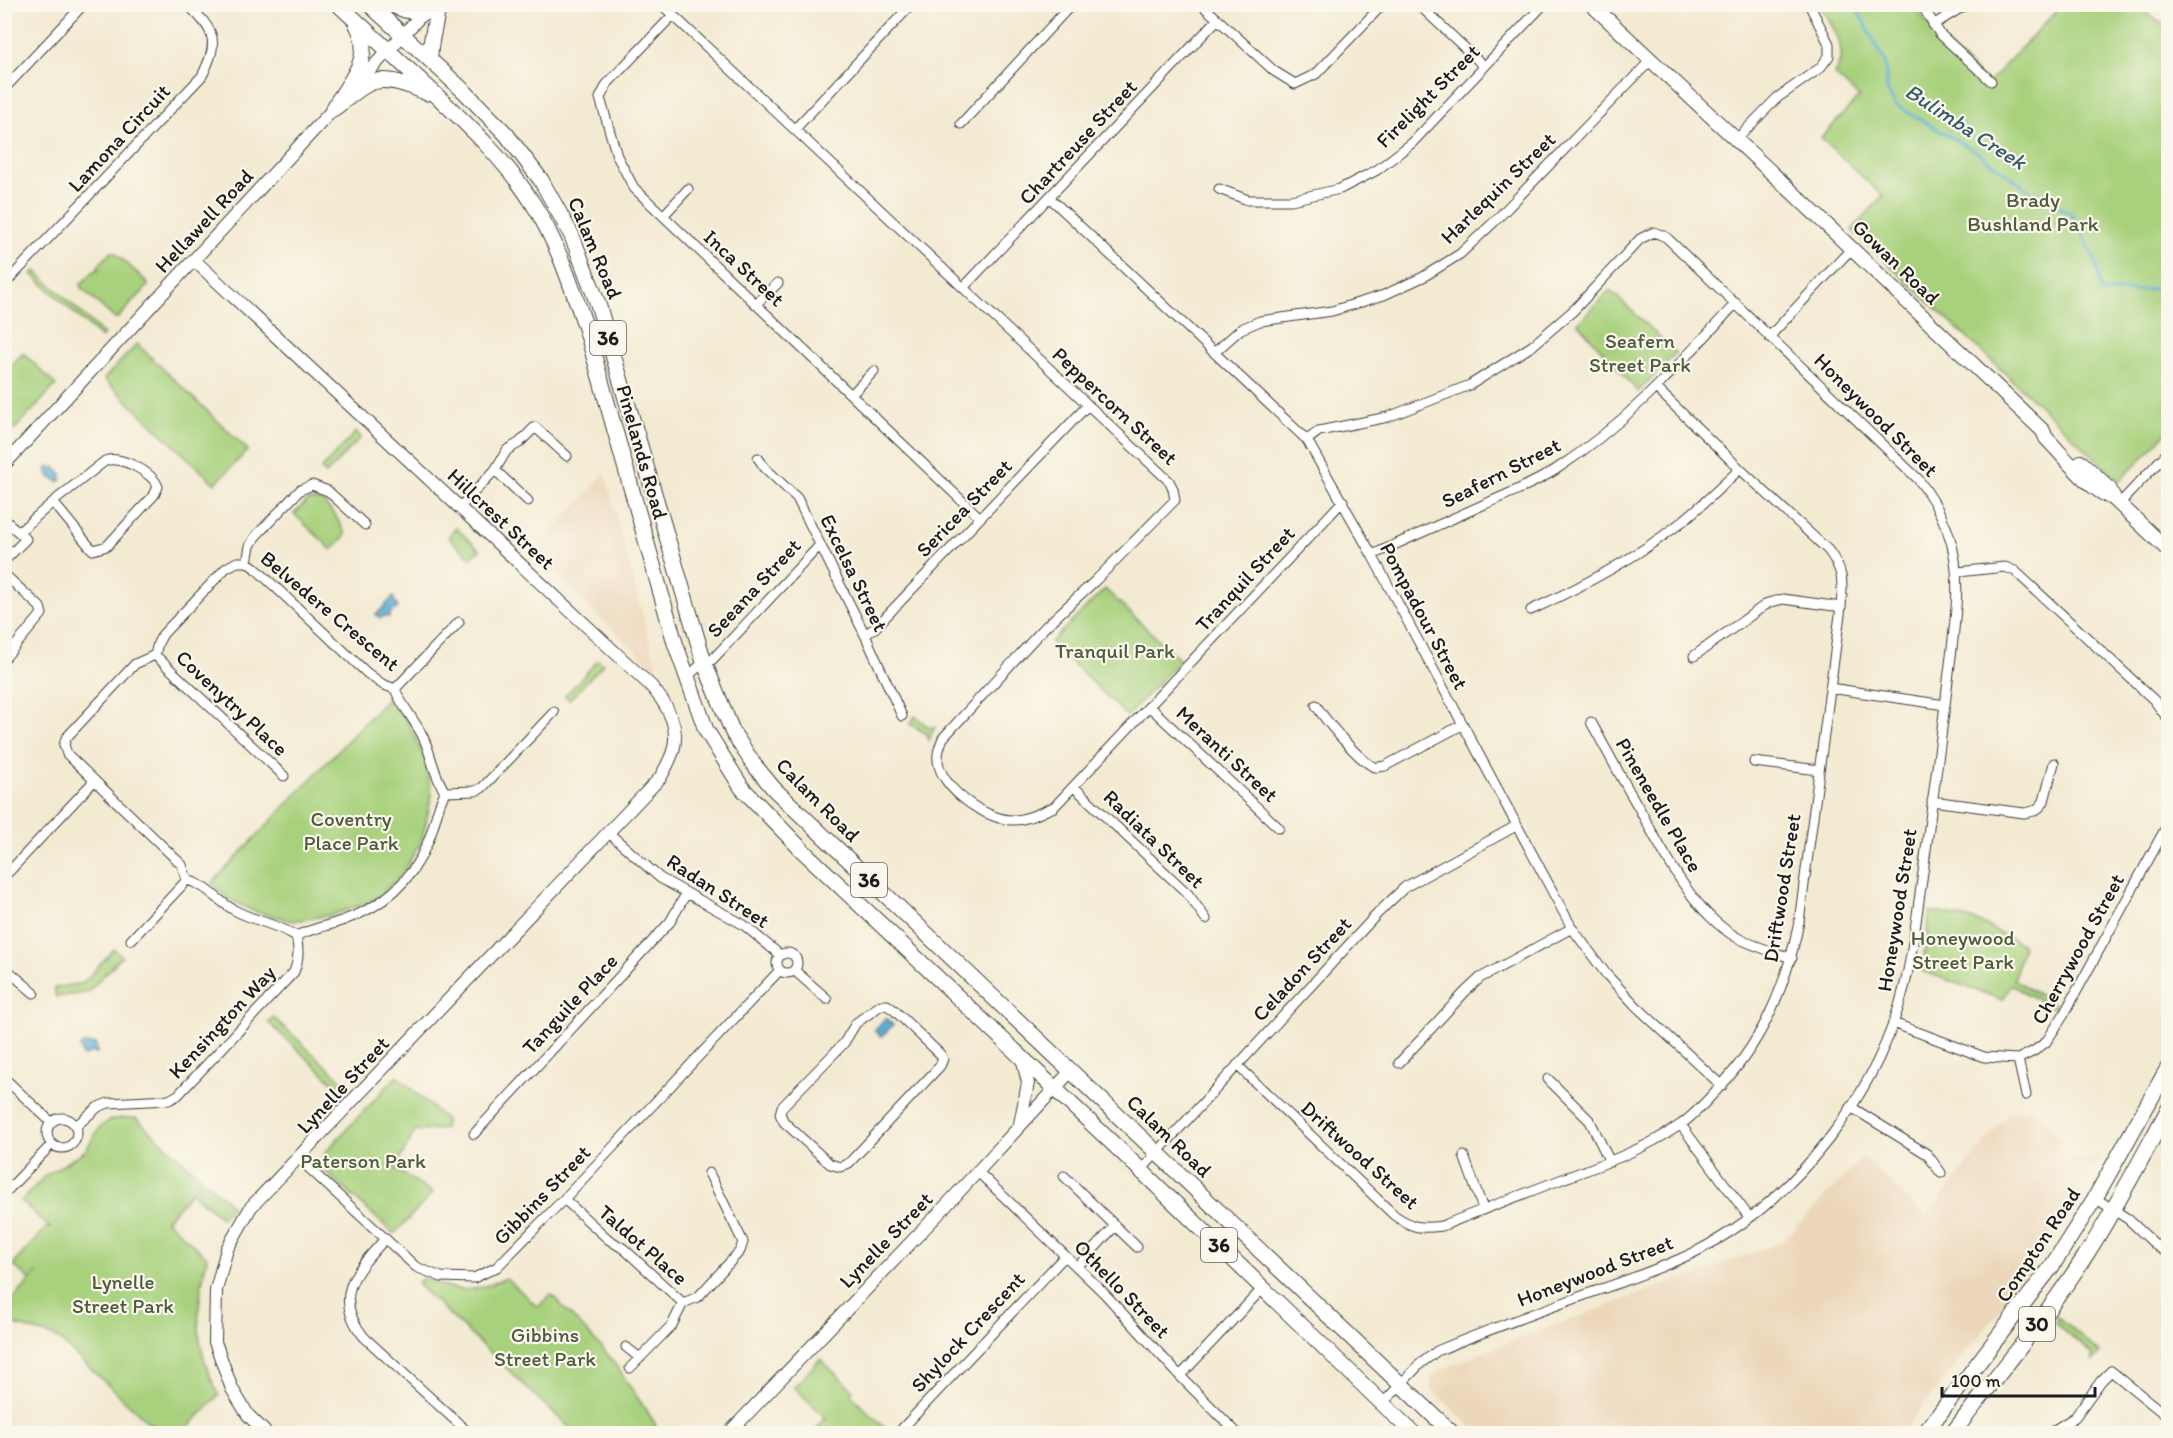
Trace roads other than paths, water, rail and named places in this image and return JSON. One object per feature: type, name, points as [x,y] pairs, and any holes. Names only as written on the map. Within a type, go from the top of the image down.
[{"type":"main road","name":"Pinelands Road","points":[[338,4],[469,125],[512,174],[532,201],[548,230],[560,256],[585,328],[675,643],[705,730],[734,778],[803,851]]},
{"type":"main road","name":"36","points":[[369,4],[403,35]]},
{"type":"main road","points":[[389,4],[405,10],[428,9]]},
{"type":"main road","points":[[430,59],[429,45],[438,16],[438,4]]},
{"type":"main road","name":"Gowan Road","points":[[1591,4],[1852,248],[2043,431],[2046,438],[2091,484],[2116,501],[2169,550]]},
{"type":"main road","points":[[333,109],[358,70],[364,49],[363,37],[352,17]]},
{"type":"main road","name":"Calam Road","points":[[403,35],[490,116],[506,134],[541,180],[572,236],[598,304],[704,662],[733,733],[755,766],[774,789],[1453,1434]]},
{"type":"main road","points":[[333,109],[369,82],[379,81],[411,86],[445,104]]},
{"type":"main road","name":"Calam Road","points":[[803,851],[1141,1170],[1414,1434]]},
{"type":"main road","name":"Compton Road","points":[[1924,1434],[2040,1283],[2095,1198],[2169,1068]]},
{"type":"main road","name":"Compton Road","points":[[1952,1434],[2062,1290],[2113,1209],[2169,1110]]},
{"type":"street","points":[[4,89],[84,4]]},
{"type":"street","name":"Lamona Circuit","points":[[4,285],[202,76],[211,58],[214,44],[204,21],[187,4]]},
{"type":"street","name":"Peppercorn Street","points":[[662,4],[964,287],[1169,482],[1173,489],[1174,500],[1096,580],[1037,636],[949,730],[938,750],[938,762],[948,783],[970,804],[998,819],[1015,820],[1033,816],[1054,807],[1074,787]]},
{"type":"street","points":[[795,129],[912,4]]},
{"type":"street","points":[[961,124],[1072,4]]},
{"type":"street","points":[[1201,4],[1274,71],[1295,84],[1316,74],[1383,4]]},
{"type":"street","points":[[1418,4],[1484,66]]},
{"type":"street","name":"Firelight Street","points":[[1219,189],[1248,200],[1292,200],[1340,189],[1377,170],[1412,143],[1544,4]]},
{"type":"street","points":[[1736,140],[1777,98],[1820,68],[1829,56],[1829,44],[1809,4]]},
{"type":"street","points":[[1921,4],[1933,25],[1990,81]]},
{"type":"street","points":[[1933,25],[1967,4]]},
{"type":"street","name":"Hellawell Road","points":[[4,465],[428,9]]},
{"type":"street","name":"Inca Street","points":[[673,15],[607,84],[600,98],[617,156],[629,180],[634,188],[663,216],[979,517]]},
{"type":"street","name":"Chartreuse Street","points":[[964,287],[1217,20]]},
{"type":"street","name":"Harlequin Street","points":[[1215,352],[1241,329],[1260,321],[1332,311],[1384,295],[1423,277],[1460,254],[1650,61]]},
{"type":"street","points":[[663,216],[688,189]]},
{"type":"street","name":"Pompadour Street","points":[[1050,198],[1307,440],[1372,555],[1572,928],[1606,974],[1637,1007],[1722,1086]]},
{"type":"street","name":"Honeywood Street","points":[[1307,440],[1319,431],[1388,417],[1470,385],[1532,346],[1574,310],[1640,238],[1654,232],[1666,237],[1918,479],[1929,493],[1948,528],[1958,572],[1957,607],[1945,705],[1905,984],[1893,1023],[1851,1107],[1800,1173],[1749,1216],[1710,1244],[1666,1265],[1437,1351],[1426,1359],[1383,1403]]},
{"type":"street","points":[[1769,337],[1852,248]]},
{"type":"street","name":"Hillcrest Street","points":[[194,260],[651,686],[662,700],[675,733],[674,748],[660,778],[609,833]]},
{"type":"street","points":[[756,304],[778,283]]},
{"type":"street","name":"Seafern Street","points":[[1372,555],[1552,472],[1618,425],[1657,389],[1736,303]]},
{"type":"street","points":[[851,394],[874,371]]},
{"type":"street","name":"Driftwood Street","points":[[1237,1065],[1394,1215],[1406,1224],[1423,1228],[1442,1226],[1610,1162],[1642,1147],[1681,1125],[1722,1086],[1746,1056],[1779,996],[1792,957],[1799,922],[1843,580],[1839,564],[1828,550],[1657,389]]},
{"type":"street","name":"Sericea Street","points":[[865,635],[876,627],[1088,405]]},
{"type":"street","points":[[460,507],[495,470],[507,450],[519,443],[535,427],[567,456]]},
{"type":"street","points":[[2116,501],[2169,452]]},
{"type":"street","points":[[4,561],[23,535],[53,502],[111,458],[149,474],[158,486],[154,495],[107,546],[101,549],[93,550],[53,502]]},
{"type":"street","name":"Excelsa Street","points":[[758,458],[765,468],[797,498],[865,635],[902,716]]},
{"type":"street","points":[[1531,610],[1571,592],[1621,564],[1675,527],[1740,469]]},
{"type":"street","points":[[495,470],[528,501]]},
{"type":"street","points":[[247,562],[250,546],[255,537],[300,490],[312,485],[328,491],[365,525]]},
{"type":"street","name":"Tranquil Street","points":[[1074,787],[1342,501]]},
{"type":"street","points":[[4,519],[23,535]]},
{"type":"street","name":"Seeana Street","points":[[687,677],[704,662],[712,660],[820,544]]},
{"type":"street","name":"Belvedere Crescent","points":[[155,655],[163,634],[226,568],[237,562],[247,562],[368,673],[382,684],[395,689],[423,736],[437,780],[445,792]]},
{"type":"street","points":[[1958,572],[2005,567],[2015,571],[2154,700],[2169,719]]},
{"type":"street","points":[[4,574],[40,607],[42,614],[4,659]]},
{"type":"street","points":[[1694,656],[1768,603],[1783,599],[1841,607]]},
{"type":"street","points":[[395,689],[459,622]]},
{"type":"street","points":[[155,655],[135,664],[66,738],[64,744],[67,754],[182,865],[187,880]]},
{"type":"street","name":"Covenytry Place","points":[[155,655],[284,776]]},
{"type":"street","points":[[1830,688],[1945,705]]},
{"type":"street","points":[[1316,705],[1325,721],[1375,767],[1385,766],[1462,725]]},
{"type":"street","name":"Meranti Street","points":[[1150,707],[1279,828]]},
{"type":"street","points":[[187,880],[200,883],[234,910],[285,929],[296,936],[318,926],[361,914],[382,902],[403,884],[417,864],[427,844],[438,805],[445,792],[482,788],[554,712]]},
{"type":"street","name":"Pineneedle Place","points":[[1591,722],[1668,863],[1690,893],[1713,919],[1734,936],[1756,946],[1792,957]]},
{"type":"street","points":[[1754,762],[1819,770]]},
{"type":"street","points":[[1932,801],[2024,813],[2032,812],[2042,806],[2054,763]]},
{"type":"street","points":[[4,877],[94,781]]},
{"type":"street","name":"Radiata Street","points":[[1074,787],[1188,894],[1206,919]]},
{"type":"street","name":"Cherrywood Street","points":[[2018,1059],[2046,1042],[2063,1016],[2169,824]]},
{"type":"street","name":"Celadon Street","points":[[1141,1170],[1379,912],[1405,887],[1516,826]]},
{"type":"street","name":"Radan Street","points":[[609,833],[660,878],[744,925],[780,955]]},
{"type":"street","name":"Lynelle Street","points":[[267,1434],[248,1415],[231,1389],[215,1342],[216,1290],[227,1249],[251,1207],[609,833]]},
{"type":"street","points":[[131,940],[187,880]]},
{"type":"street","name":"Tanguile Place","points":[[474,1134],[670,922],[686,894]]},
{"type":"street","points":[[1399,1063],[1480,978],[1572,928]]},
{"type":"street","name":"Kensington Way","points":[[75,1126],[98,1107],[108,1103],[169,1100],[178,1095],[294,972],[299,947],[296,936]]},
{"type":"street","points":[[789,953],[795,957],[797,963],[794,970],[786,973],[780,970],[777,963],[780,955],[789,953]]},
{"type":"street","points":[[4,967],[34,993]]},
{"type":"street","name":"Gibbins Street","points":[[299,1159],[416,1267],[441,1277],[474,1278],[497,1267],[780,970]]},
{"type":"street","points":[[794,970],[827,999]]},
{"type":"street","points":[[880,1005],[887,1005],[943,1059],[940,1066],[857,1155],[849,1163],[840,1167],[830,1164],[784,1122],[780,1114],[782,1107],[844,1043],[856,1023],[873,1009],[880,1005]]},
{"type":"street","points":[[1893,1023],[1984,1057],[2018,1059],[2026,1095]]},
{"type":"street","points":[[1020,1125],[1028,1083],[1022,1057]]},
{"type":"street","name":"Lynelle Street","points":[[728,1434],[1070,1072]]},
{"type":"street","points":[[4,1078],[51,1122]]},
{"type":"street","points":[[1548,1079],[1590,1121],[1610,1162]]},
{"type":"street","points":[[1851,1107],[1927,1154],[1941,1173]]},
{"type":"street","points":[[56,1119],[69,1119],[75,1126],[77,1137],[71,1145],[61,1149],[51,1145],[46,1133],[51,1122],[56,1119]]},
{"type":"street","points":[[1681,1125],[1749,1216]]},
{"type":"street","points":[[4,1194],[51,1145]]},
{"type":"street","points":[[1464,1155],[1483,1209]]},
{"type":"street","name":"Othello Street","points":[[977,1171],[1103,1292],[1180,1376],[1239,1434]]},
{"type":"street","name":"Taldot Place","points":[[564,1199],[608,1239],[624,1249],[683,1303],[698,1297],[740,1251],[743,1242],[709,1173]]},
{"type":"street","points":[[1064,1176],[1137,1247]]},
{"type":"street","points":[[2095,1198],[2128,1219],[2158,1247],[2169,1253]]},
{"type":"street","points":[[1077,1267],[1115,1226]]},
{"type":"street","points":[[385,1239],[357,1269],[349,1290],[349,1309],[355,1326],[364,1337],[470,1434]]},
{"type":"street","name":"Shylock Crescent","points":[[897,1434],[1065,1256]]},
{"type":"street","points":[[1180,1376],[1263,1288]]},
{"type":"street","points":[[630,1368],[672,1325],[683,1303]]},
{"type":"street","points":[[626,1347],[639,1358]]},
{"type":"street","points":[[2048,1434],[2075,1417],[2110,1371],[2169,1418]]},
{"type":"water","points":[[49,466],[62,474],[59,482],[50,477],[46,470]]},
{"type":"water","points":[[393,597],[398,608],[391,612],[389,617],[380,618],[376,615]]},
{"type":"water","points":[[886,1018],[893,1025],[881,1037],[874,1030]]},
{"type":"water","points":[[96,1044],[97,1053],[82,1056],[80,1046]]},
{"type":"waterway","name":"Bulimba Creek","points":[[1854,4],[1885,62],[1887,90],[1895,105],[1977,152],[2031,192],[2072,214],[2094,257],[2102,292],[2146,290],[2168,285]]},
{"type":"park label","name":"Brady Bushland Park","points":[[2033,212]]},
{"type":"park label","name":"Seafern Street Park","points":[[1640,353]]},
{"type":"park label","name":"Tranquil Park","points":[[1115,651]]},
{"type":"park label","name":"Coventry Place Park","points":[[351,831]]},
{"type":"park label","name":"Honeywood Street Park","points":[[1963,950]]},
{"type":"park label","name":"Paterson Park","points":[[363,1161]]},
{"type":"park label","name":"Lynelle Street Park","points":[[123,1294]]},
{"type":"park label","name":"Gibbins Street Park","points":[[545,1347]]}]
